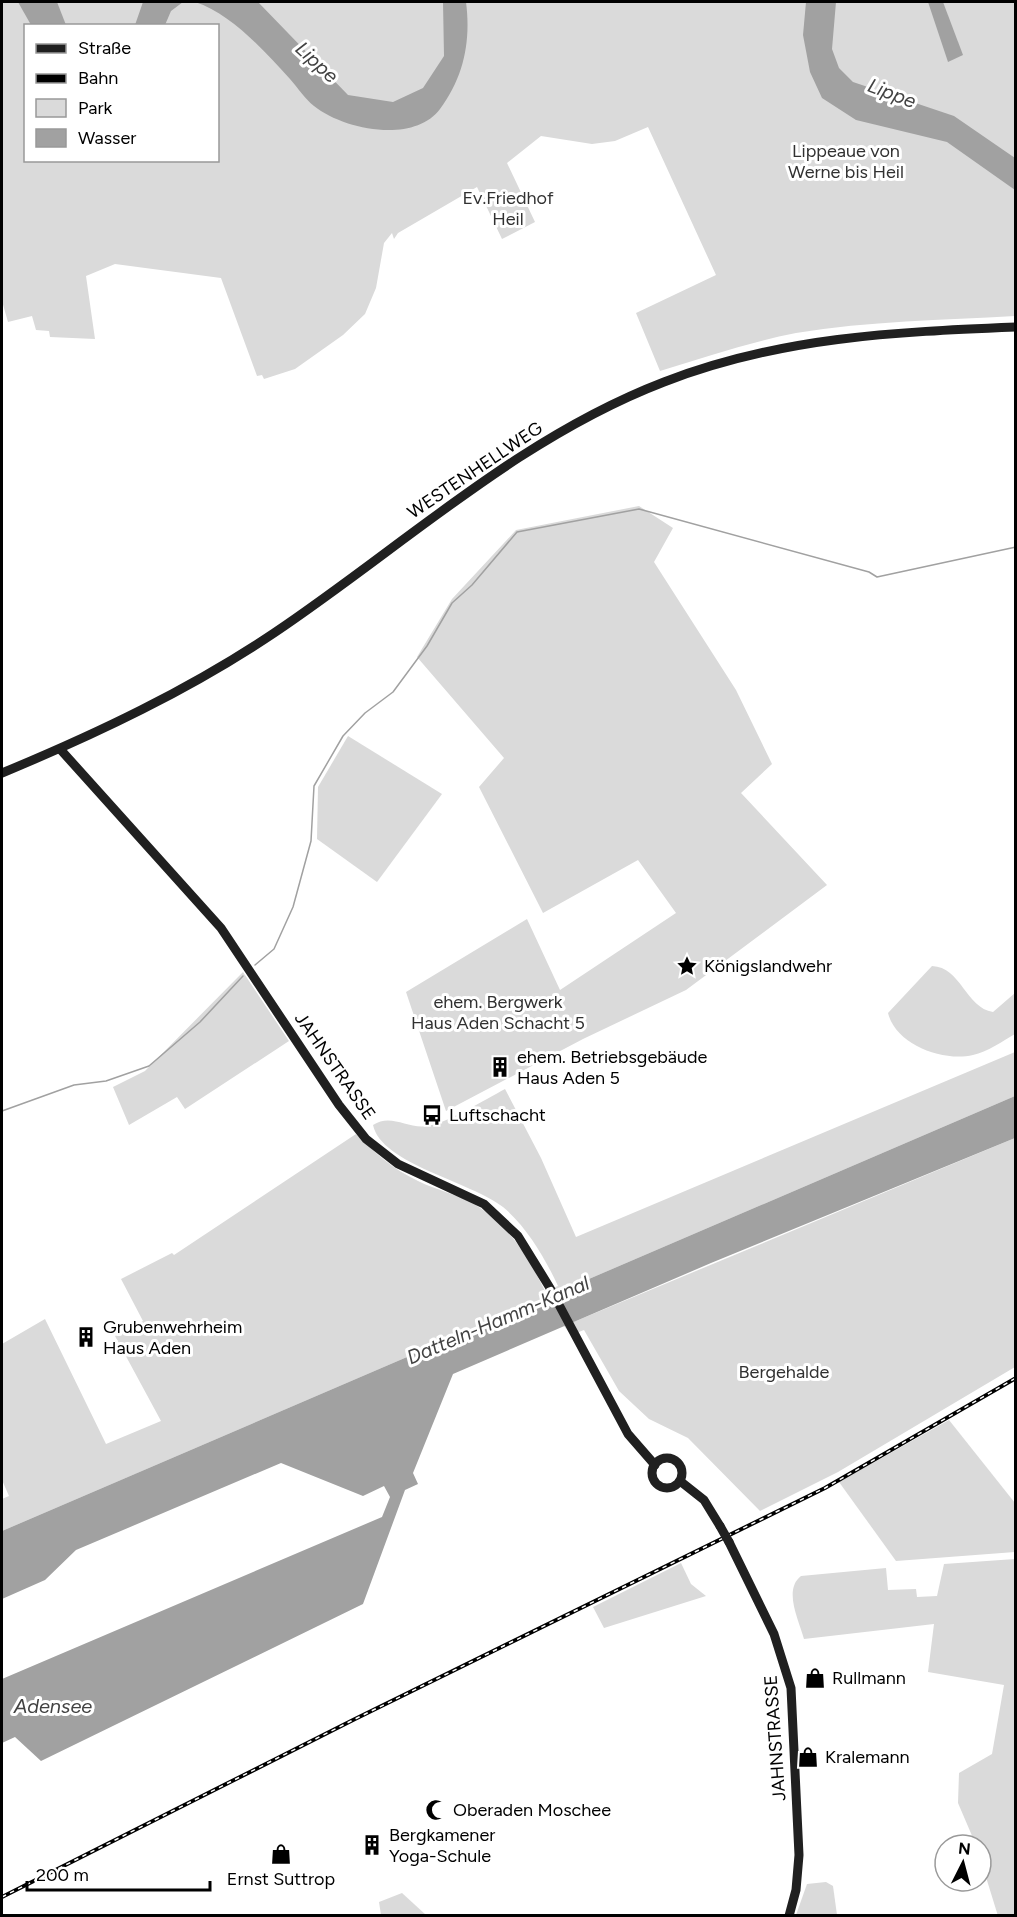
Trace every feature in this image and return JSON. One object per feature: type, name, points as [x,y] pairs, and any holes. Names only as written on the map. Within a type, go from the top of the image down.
[{"type":"main road","name":"WESTENHELLWEG","points":[[2,773],[60,749],[216,669],[322,600],[523,456],[591,415],[620,401],[700,369],[801,344],[885,333],[1016,327]]},
{"type":"main road","name":"JAHNSTRASSE","points":[[60,749],[221,928],[358,1130],[376,1148],[398,1164],[471,1197],[496,1213],[518,1236],[550,1288],[628,1434],[655,1465]]},
{"type":"main road","points":[[663,1459],[676,1462],[681,1469],[680,1480],[669,1488],[657,1484],[652,1473],[655,1465],[663,1459]]},
{"type":"main road","name":"JAHNSTRASSE","points":[[680,1480],[704,1500],[720,1526],[774,1634],[788,1672],[799,1855],[796,1890],[789,1916]]},
{"type":"green space","name":"Lippeaue von Werne bis Heil","points":[[2,2],[1015,2],[1015,316],[878,323],[796,333],[745,345],[660,371],[636,313],[716,275],[648,127],[615,141],[592,144],[541,136],[507,163],[535,222],[502,239],[477,187],[398,233],[394,239],[392,233],[384,243],[376,288],[365,314],[343,335],[295,369],[264,379],[262,375],[257,376],[221,278],[115,264],[86,276],[95,339],[50,337],[49,331],[36,330],[32,316],[8,322],[2,301]]},
{"type":"green space","name":"ehem. Bergwerk Haus Aden Schacht 5","points":[[639,506],[673,528],[654,562],[736,690],[772,764],[741,793],[827,885],[686,990],[583,1039],[446,1111],[406,992],[527,919],[560,990],[676,913],[638,860],[543,913],[479,787],[504,758],[417,657],[452,599],[516,530]]},
{"type":"green space","points":[[348,736],[442,794],[377,882],[317,839],[318,787]]},
{"type":"green space","points":[[932,966],[950,973],[976,1003],[993,1012],[1015,993],[1015,1034],[984,1051],[961,1057],[922,1049],[900,1034],[888,1013]]},
{"type":"green space","points":[[243,972],[289,1041],[185,1109],[177,1097],[129,1125],[113,1087],[145,1071]]},
{"type":"green space","points":[[1015,1052],[1015,1096],[2,1531],[2,1499],[9,1496],[2,1480],[2,1344],[45,1319],[106,1444],[161,1421],[115,1336],[143,1321],[121,1279],[172,1253],[174,1255],[356,1134],[393,1166],[409,1176],[474,1204],[486,1212],[516,1242],[532,1265],[545,1291],[558,1286],[535,1244],[503,1207],[392,1151],[380,1139],[373,1125],[386,1121],[420,1126],[435,1124],[505,1089],[541,1158],[576,1237]]},
{"type":"green space","name":"Bergehalde","points":[[1015,1138],[1015,1367],[838,1472],[760,1511],[688,1438],[649,1419],[619,1391],[584,1330],[571,1335],[564,1326]]},
{"type":"green space","points":[[949,1420],[1015,1503],[1015,1552],[896,1561],[839,1482]]},
{"type":"green space","points":[[1015,1559],[1016,1915],[998,1916],[991,1893],[993,1893],[993,1833],[971,1833],[958,1803],[959,1773],[992,1754],[1004,1685],[928,1672],[934,1624],[804,1639],[794,1606],[793,1589],[801,1576],[886,1568],[888,1590],[916,1589],[917,1597],[937,1596],[944,1564]]},
{"type":"green space","points":[[681,1563],[691,1584],[706,1596],[604,1628],[593,1607]]},
{"type":"green space","points":[[826,1882],[833,1886],[837,1915],[796,1915],[807,1884]]},
{"type":"green space","points":[[402,1893],[426,1915],[381,1915],[379,1902]]},
{"type":"water","points":[[18,2],[57,2],[66,24],[30,24]]},
{"type":"water","points":[[143,2],[183,2],[171,11],[165,24],[135,24]]},
{"type":"water","points":[[195,2],[258,2],[348,95],[393,102],[423,88],[444,56],[443,2],[466,2],[467,31],[464,58],[448,97],[440,109],[428,120],[414,127],[397,130],[360,127],[343,122],[314,106],[247,34],[222,15]]},
{"type":"water","points":[[806,2],[836,2],[832,49],[839,68],[853,82],[954,116],[1015,158],[1015,190],[947,142],[856,120],[822,98],[810,72],[803,35]]},
{"type":"water","points":[[928,2],[943,2],[963,55],[948,62]]},
{"type":"water","points":[[1015,1096],[1015,1138],[711,1263],[453,1374],[413,1473],[418,1484],[405,1490],[363,1604],[41,1761],[15,1737],[2,1743],[2,1679],[382,1517],[390,1497],[384,1486],[363,1496],[281,1463],[76,1550],[45,1580],[2,1599],[2,1531]]},
{"type":"waterway","points":[[255,965],[274,949],[293,907],[311,841],[314,786],[343,736],[365,713],[393,692],[427,646],[452,603],[472,585],[517,532],[639,509],[869,572],[877,577],[1016,547]]},
{"type":"waterway","points":[[2,1111],[74,1085],[106,1081],[149,1066],[200,1022],[243,976]]},
{"type":"railway","points":[[2,1897],[355,1719],[825,1488],[1016,1378]]},
{"type":"place","name":"Königslandwehr","points":[[687,966]]},
{"type":"place","name":"ehem. Betriebsgebäude Haus Aden 5","points":[[500,1067]]},
{"type":"place","name":"Luftschacht","points":[[432,1115]]},
{"type":"place","name":"Grubenwehrheim Haus Aden","points":[[86,1337]]},
{"type":"place","name":"Rullmann","points":[[815,1678]]},
{"type":"place","name":"Kralemann","points":[[808,1757]]},
{"type":"place","name":"Oberaden Moschee","points":[[436,1810]]},
{"type":"place","name":"Bergkamener Yoga-Schule","points":[[372,1845]]},
{"type":"place","name":"Ernst Suttrop","points":[[281,1854]]},
{"type":"water label","name":"Lippe","points":[[317,62]]},
{"type":"water label","name":"Lippe","points":[[892,93]]},
{"type":"water label","name":"Datteln-Hamm-Kanal","points":[[498,1320]]},
{"type":"water label","name":"Adensee","points":[[53,1706]]},
{"type":"park label","name":"Ev.Friedhof Heil","points":[[508,208]]}]
